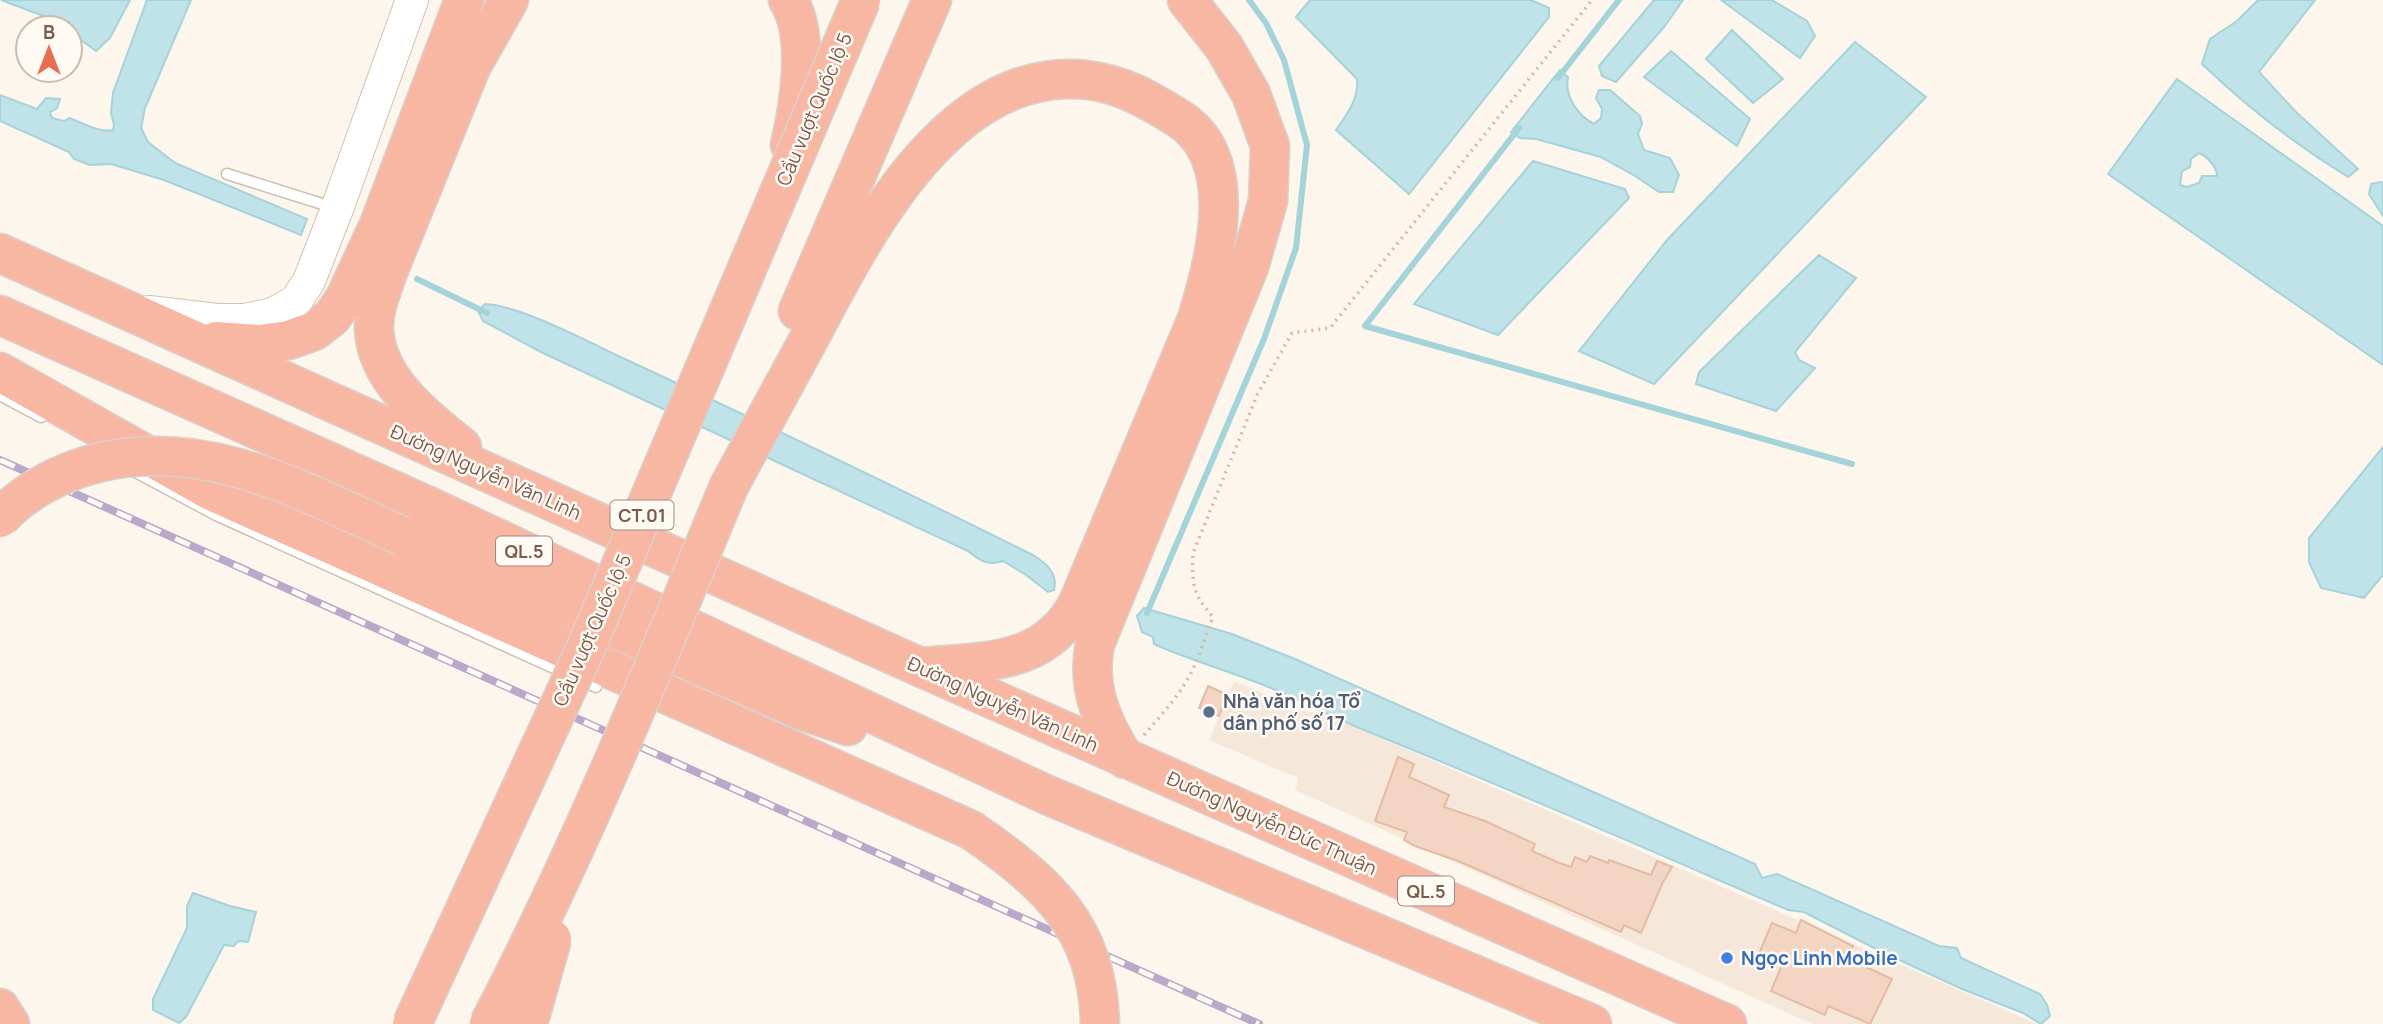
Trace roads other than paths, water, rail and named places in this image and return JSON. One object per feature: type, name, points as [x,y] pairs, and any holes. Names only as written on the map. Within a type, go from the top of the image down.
[{"type":"highway","points":[[190,338],[258,344],[289,340],[313,331],[332,317],[345,298],[379,225],[464,0]]},
{"type":"highway","points":[[508,482],[433,424],[405,394],[383,366],[373,327],[388,272],[471,67],[509,0]]},
{"type":"highway","points":[[719,332],[790,146],[799,106],[802,64],[799,35],[788,0]]},
{"type":"highway","name":"Cầu vượt Quốc lộ 5","points":[[412,1024],[584,650],[861,0]]},
{"type":"highway","points":[[489,1024],[537,933],[629,729],[779,357],[932,0]]},
{"type":"highway","points":[[1125,759],[1102,719],[1096,701],[1092,670],[1095,644],[1249,267],[1268,201],[1270,146],[1251,94],[1224,47],[1187,0]]},
{"type":"highway","points":[[729,486],[859,245],[913,168],[959,121],[1001,95],[1041,82],[1085,80],[1121,87],[1190,125],[1208,153],[1217,185],[1220,224],[1212,273],[1197,319],[1078,603],[1062,629],[1045,643],[1000,660],[920,667]]},
{"type":"highway","name":"Đường Nguyễn Văn Linh","points":[[0,253],[1125,759]]},
{"type":"highway","name":"QL.5","points":[[0,315],[426,505],[1045,794],[1592,1024]]},
{"type":"highway","points":[[0,372],[211,491],[971,830],[1011,858],[1045,890],[1079,931],[1097,983],[1100,1024]]},
{"type":"highway","points":[[0,518],[28,494],[72,471],[119,458],[162,455],[206,459],[289,485],[804,711],[1045,794]]},
{"type":"highway","points":[[528,1024],[548,951],[629,729]]},
{"type":"highway","name":"Đường Nguyễn Đức Thuận","points":[[1125,759],[1727,1024]]},
{"type":"highway","points":[[391,1024],[468,899]]},
{"type":"highway","points":[[0,1008],[10,1024]]},
{"type":"main road","points":[[127,310],[217,320],[245,320],[273,314],[296,301],[309,281],[337,209],[412,0]]},
{"type":"main road","points":[[337,209],[379,225]]},
{"type":"lane","points":[[227,174],[337,209]]},
{"type":"lane","points":[[0,395],[52,423]]},
{"type":"lane","points":[[97,448],[140,476],[216,515],[596,687]]},
{"type":"water","points":[[1,0],[130,0],[110,38],[96,51],[84,42],[84,14],[38,14]]},
{"type":"water","points":[[147,0],[191,0],[145,108],[141,128],[148,142],[175,163],[307,219],[301,235],[164,180],[111,164],[90,165],[74,159],[69,152],[0,121],[0,95],[37,109],[46,98],[60,99],[57,108],[50,112],[52,118],[64,121],[69,118],[97,129],[113,130],[113,93]]},
{"type":"water","points":[[1310,0],[1531,0],[1549,8],[1549,17],[1409,194],[1336,130],[1354,100],[1357,79],[1296,17]]},
{"type":"water","points":[[1654,0],[1683,0],[1665,26],[1616,82],[1602,76],[1599,66]]},
{"type":"water","points":[[1721,0],[1772,0],[1807,21],[1815,36],[1800,58]]},
{"type":"water","points":[[2258,0],[2315,0],[2259,72],[2296,112],[2358,169],[2348,177],[2272,125],[2202,64],[2210,39],[2237,21]]},
{"type":"water","points":[[1732,30],[1783,79],[1753,103],[1706,59]]},
{"type":"water","points":[[1855,42],[1926,97],[1654,384],[1579,351],[1667,240]]},
{"type":"water","points":[[1671,51],[1750,119],[1737,146],[1644,77]]},
{"type":"water","points":[[1560,70],[1568,77],[1568,91],[1574,105],[1594,124],[1601,118],[1602,109],[1596,98],[1599,90],[1610,90],[1640,116],[1642,124],[1638,134],[1644,150],[1670,158],[1679,175],[1673,192],[1659,192],[1601,157],[1536,139],[1520,138],[1511,132]]},
{"type":"water","points":[[2177,79],[2383,226],[2383,365],[2108,174]],"holes":[[[2199,153],[2208,159],[2217,176],[2202,176],[2199,183],[2187,187],[2180,185],[2182,171],[2190,167],[2191,159]]]},
{"type":"water","points":[[1533,161],[1625,189],[1629,198],[1498,335],[1414,304]]},
{"type":"water","points":[[2383,183],[2383,216],[2369,194],[2371,184]]},
{"type":"water","points":[[1819,255],[1856,278],[1795,352],[1799,360],[1815,368],[1776,411],[1696,384],[1699,372]]},
{"type":"water","points":[[485,304],[517,311],[556,326],[1033,555],[1053,574],[1054,590],[1048,592],[1003,561],[988,563],[980,560],[968,551],[543,353],[483,321],[478,311]]},
{"type":"water","points":[[2383,447],[2383,575],[2364,598],[2321,588],[2309,562],[2309,538]]},
{"type":"water","points":[[1144,608],[1232,634],[1295,659],[1755,864],[1762,878],[1777,874],[1939,946],[1957,948],[1961,958],[2040,994],[2050,1016],[2041,1024],[2023,1013],[1962,989],[1880,951],[1804,912],[1788,910],[1278,691],[1154,644],[1153,637],[1142,632],[1137,616]]},
{"type":"water","points":[[193,893],[256,912],[248,942],[238,941],[234,946],[224,945],[186,1017],[179,1023],[153,1010],[153,999],[187,928],[187,906]]},
{"type":"waterway","points":[[1147,613],[1264,339],[1296,248],[1307,145],[1284,60],[1266,23],[1249,0]]},
{"type":"waterway","points":[[1558,78],[1619,0]]},
{"type":"waterway","points":[[1519,128],[1365,326],[1852,464]]},
{"type":"waterway","points":[[417,279],[487,313]]},
{"type":"railway","points":[[0,460],[1259,1024]]},
{"type":"place","name":"Nhà văn hóa Tổ dân phố số 17","points":[[1209,712]]},
{"type":"place","name":"Ngọc Linh Mobile","points":[[1727,958]]}]
